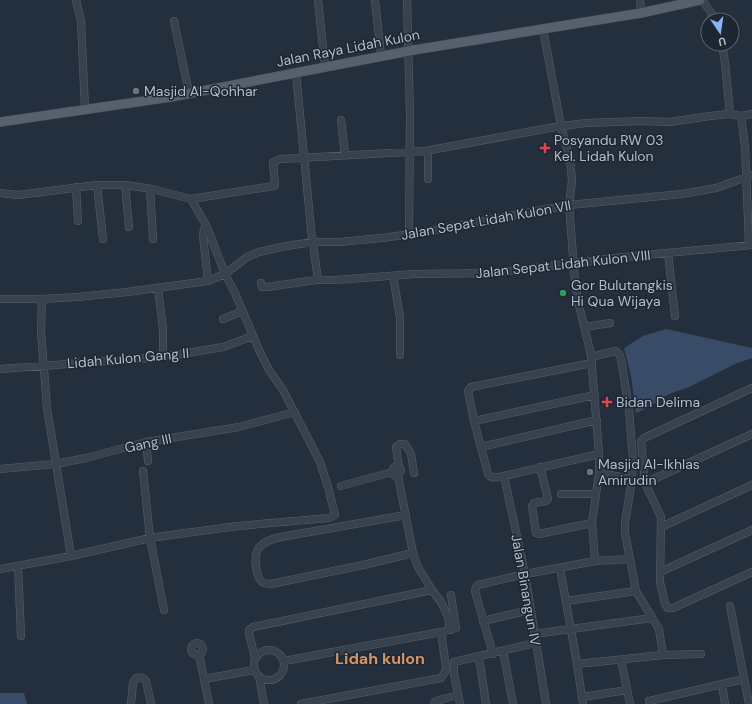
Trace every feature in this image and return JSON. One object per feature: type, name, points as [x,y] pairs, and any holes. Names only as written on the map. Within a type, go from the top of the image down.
[{"type":"main road","name":"Jalan Raya Lidah Kulon","points":[[0,122],[189,93],[380,56],[641,13],[701,0]]},
{"type":"street","points":[[76,0],[81,21],[85,110]]},
{"type":"street","points":[[318,0],[325,67]]},
{"type":"street","points":[[375,0],[380,56]]},
{"type":"street","points":[[407,0],[410,152],[409,234]]},
{"type":"street","points":[[640,0],[641,13]]},
{"type":"street","points":[[701,0],[711,12]]},
{"type":"street","points":[[174,21],[189,93]]},
{"type":"street","points":[[543,29],[561,126],[572,170],[569,206],[577,295],[591,360],[595,395],[599,454],[599,473],[592,523],[595,561]]},
{"type":"street","points":[[723,52],[730,114]]},
{"type":"street","points":[[296,72],[318,280]]},
{"type":"street","points":[[0,194],[18,195],[97,185],[125,185],[150,189],[190,200],[274,186],[274,160],[304,157],[428,151],[561,126],[586,123],[642,121],[670,122],[730,114],[741,116],[752,114]]},
{"type":"street","points":[[741,116],[749,176],[751,245]]},
{"type":"street","points":[[341,120],[345,155]]},
{"type":"street","points":[[428,151],[428,179]]},
{"type":"street","name":"Jalan Sepat Lidah Kulon VII","points":[[0,299],[42,299],[120,293],[208,282],[225,274],[247,257],[259,252],[286,246],[313,242],[340,242],[409,234],[569,206],[682,194],[716,188],[749,176]]},
{"type":"street","points":[[97,185],[103,239]]},
{"type":"street","points":[[125,185],[129,227]]},
{"type":"street","points":[[76,187],[78,221]]},
{"type":"street","points":[[150,189],[153,240]]},
{"type":"street","points":[[0,569],[71,556],[150,538],[238,526],[329,518],[334,516],[334,508],[320,462],[295,412],[283,390],[269,370],[259,350],[225,274],[207,227],[190,200]]},
{"type":"street","points":[[207,227],[204,229],[203,236],[208,282]]},
{"type":"street","name":"Jalan Sepat Lidah Kulon VIII","points":[[261,283],[262,287],[267,287],[318,280],[415,274],[492,273],[574,262],[751,245]]},
{"type":"street","points":[[668,253],[675,316]]},
{"type":"street","points":[[393,276],[400,317],[400,355]]},
{"type":"street","points":[[158,288],[163,329],[163,356]]},
{"type":"street","points":[[42,299],[46,408],[71,556]]},
{"type":"street","points":[[223,319],[243,312]]},
{"type":"street","points":[[585,327],[610,322]]},
{"type":"street","name":"Lidah Kulon Gang II","points":[[0,368],[44,366],[163,356],[223,347],[253,336]]},
{"type":"street","points":[[599,454],[493,478],[489,476],[474,421],[468,391],[470,387],[591,360],[615,351],[619,354],[629,409],[633,459],[632,479],[625,523],[630,559],[636,591],[659,629],[663,655]]},
{"type":"street","points":[[752,388],[644,438],[641,441],[645,484],[662,517],[660,582],[665,604],[668,608],[673,608],[752,572]]},
{"type":"street","points":[[474,421],[595,395]]},
{"type":"street","name":"Gang III","points":[[0,469],[55,464],[86,458],[146,442],[239,426],[295,412]]},
{"type":"street","points":[[481,447],[597,420]]},
{"type":"street","points":[[645,484],[752,434]]},
{"type":"street","points":[[146,442],[148,461]]},
{"type":"street","points":[[414,473],[411,454],[405,444],[400,444],[396,447],[399,467],[394,467],[406,515],[413,553],[420,573],[441,602],[448,617],[450,630]]},
{"type":"street","points":[[540,467],[548,499],[546,501],[534,503],[532,506],[536,533],[539,534],[592,523]]},
{"type":"street","points":[[143,471],[150,538],[164,610]]},
{"type":"street","points":[[599,473],[632,479]]},
{"type":"street","points":[[341,486],[395,474]]},
{"type":"street","name":"Jalan Binangun IV","points":[[504,476],[528,573],[530,610],[546,704]]},
{"type":"street","points":[[661,527],[752,485]]},
{"type":"street","points":[[561,494],[595,494]]},
{"type":"street","points":[[406,515],[268,540],[257,552],[257,571],[260,581],[264,584],[271,584],[413,553]]},
{"type":"street","points":[[660,572],[752,530]]},
{"type":"street","points":[[493,654],[475,591],[476,586],[528,573],[595,561],[630,559]]},
{"type":"street","points":[[18,566],[21,636]]},
{"type":"street","points":[[560,568],[582,700],[627,690]]},
{"type":"street","points":[[255,658],[249,633],[249,630],[253,627],[432,590]]},
{"type":"street","points":[[566,601],[636,591]]},
{"type":"street","points":[[284,662],[456,628],[451,595]]},
{"type":"street","points":[[730,606],[749,704]]},
{"type":"street","points":[[483,621],[530,610]]},
{"type":"street","points":[[534,634],[652,618]]},
{"type":"street","points":[[302,704],[440,678],[446,672],[441,632]]},
{"type":"street","points":[[460,704],[453,664],[479,656],[493,654],[535,643]]},
{"type":"street","points":[[274,650],[281,655],[284,662],[284,668],[277,678],[271,680],[264,679],[254,670],[253,664],[255,658],[260,652],[274,650]]},
{"type":"street","points":[[503,651],[513,704]]},
{"type":"street","points":[[199,654],[209,704]]},
{"type":"street","points":[[577,664],[663,655],[701,654]]},
{"type":"street","points":[[479,656],[486,704]]},
{"type":"street","points":[[621,660],[630,704]]},
{"type":"street","points":[[204,679],[254,670]]},
{"type":"street","points":[[259,676],[264,704]]},
{"type":"street","points":[[131,704],[133,683],[136,678],[141,677],[144,678],[146,682],[151,704]]},
{"type":"street","points":[[649,701],[744,679]]},
{"type":"street","points":[[722,684],[725,704]]},
{"type":"street","points":[[434,704],[436,701],[458,695]]},
{"type":"water","points":[[666,329],[752,348],[752,358],[735,364],[689,387],[669,394],[651,406],[636,413],[631,376],[624,348],[643,336]]},
{"type":"water","points":[[0,693],[24,693],[27,704],[0,704]]},
{"type":"place","name":"Masjid Al-Qohhar","points":[[136,91]]},
{"type":"place","name":"Posyandu RW 03 Kel. Lidah Kulon","points":[[545,148]]},
{"type":"place","name":"Gor Bulutangkis Hi Qua Wijaya","points":[[563,293]]},
{"type":"place","name":"Bidan Delima","points":[[607,402]]},
{"type":"place","name":"Masjid Al-Ikhlas Amirudin","points":[[590,472]]},
{"type":"district","name":"Lidah kulon","points":[[380,658]]}]
